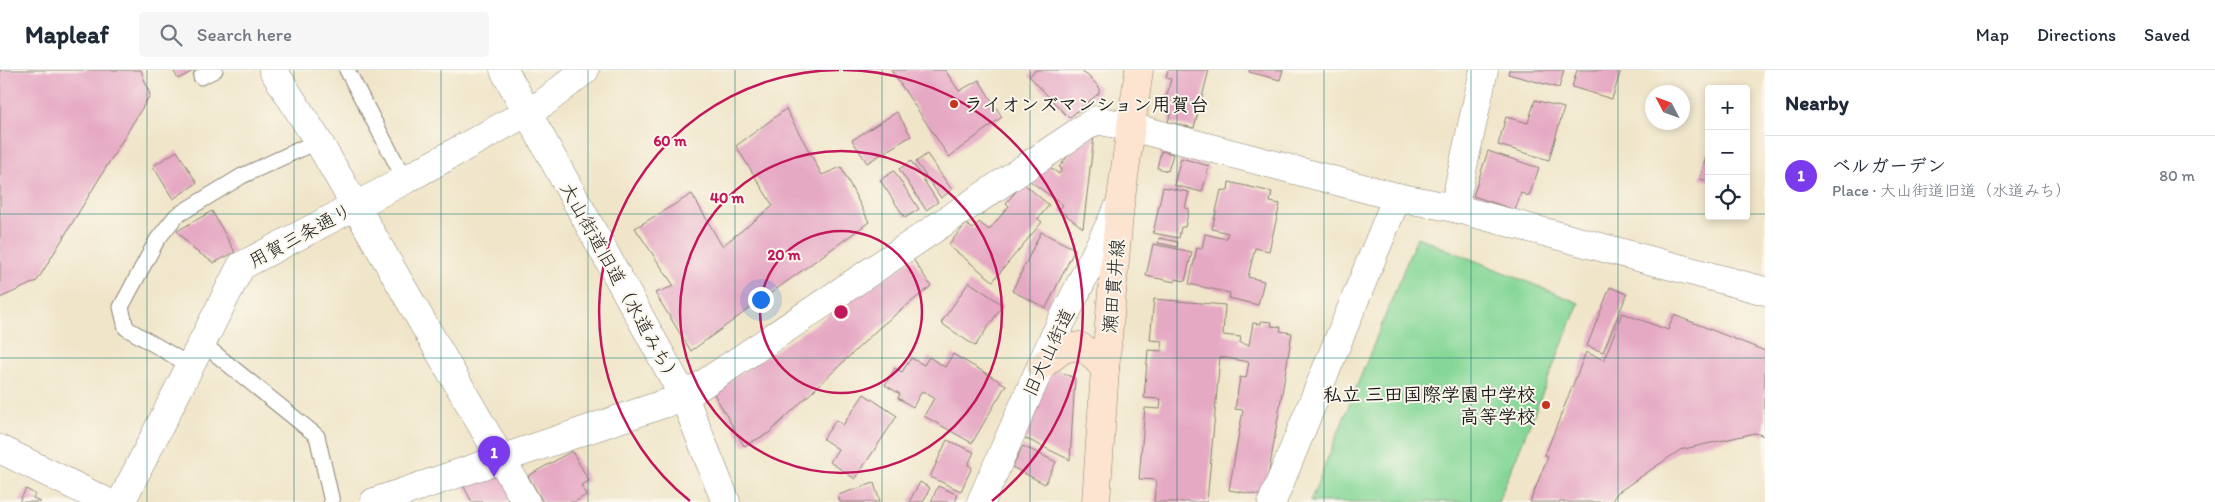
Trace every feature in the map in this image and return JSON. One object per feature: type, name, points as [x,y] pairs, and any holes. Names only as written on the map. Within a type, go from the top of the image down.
[{"type":"main road","name":"瀬田貫井線","points":[[1096,502],[1105,369],[1120,205],[1139,70]]},
{"type":"main road","points":[[1041,366],[1063,349],[1078,346],[1092,354],[1105,369]]},
{"type":"street","points":[[273,70],[318,141],[526,502]]},
{"type":"street","name":"大山街道旧道（水道みち）","points":[[504,70],[684,397],[726,502]]},
{"type":"street","name":"用賀三条通り","points":[[121,502],[241,266],[405,180],[526,113],[545,102],[585,70]]},
{"type":"street","points":[[1454,208],[1484,70]]},
{"type":"street","points":[[374,502],[684,397],[1096,120],[1131,127],[1397,197],[1454,208],[1765,291]]},
{"type":"street","points":[[1272,502],[1397,197]]},
{"type":"street","name":"旧大山街道","points":[[981,502],[1041,366],[1120,205]]},
{"type":"street","points":[[0,449],[107,502]]},
{"type":"lane","points":[[201,77],[215,70]]},
{"type":"lane","points":[[346,70],[405,180]]},
{"type":"lane","points":[[318,141],[242,176],[176,216],[157,240],[121,308],[126,328],[196,355],[317,436],[332,502]]},
{"type":"green space","points":[[1417,237],[1579,303],[1498,502],[1310,502]]},
{"type":"building","points":[[0,70],[141,70],[150,95],[37,281],[0,298]]},
{"type":"building","points":[[173,70],[195,70],[178,79]]},
{"type":"building","name":"ライオンズマンション用賀台","points":[[891,70],[945,70],[959,91],[979,80],[1002,117],[949,157]]},
{"type":"building","points":[[1036,70],[1079,70],[1099,87],[1099,93],[1069,118],[1029,76]]},
{"type":"building","points":[[1168,70],[1209,70],[1194,128],[1168,122],[1171,112],[1163,110],[1171,79],[1166,78]]},
{"type":"building","points":[[1249,70],[1283,70],[1280,80],[1249,72]]},
{"type":"building","points":[[1509,70],[1564,70],[1559,88],[1508,74]]},
{"type":"building","points":[[1577,70],[1621,70],[1612,99],[1572,87]]},
{"type":"building","points":[[1535,100],[1564,108],[1549,160],[1498,145],[1506,117],[1528,123]]},
{"type":"building","points":[[786,109],[822,175],[841,167],[869,222],[691,351],[655,293],[674,286],[635,228],[692,194],[722,246],[773,206],[736,146]]},
{"type":"building","points":[[897,112],[911,136],[867,163],[852,140]]},
{"type":"building","points":[[1094,136],[1083,228],[1059,210],[1063,205],[1030,181],[1046,164],[1059,174],[1062,169],[1059,167],[1075,147]]},
{"type":"building","points":[[177,151],[197,183],[173,199],[153,166]]},
{"type":"building","points":[[1161,151],[1173,154],[1168,171],[1157,168]]},
{"type":"building","points":[[1488,151],[1539,168],[1529,196],[1521,193],[1515,210],[1473,196]]},
{"type":"building","points":[[927,154],[952,190],[941,198],[916,162]]},
{"type":"building","points":[[1181,158],[1209,166],[1202,192],[1174,185]]},
{"type":"building","points":[[1705,160],[1705,180],[1700,179]]},
{"type":"building","points":[[911,161],[938,202],[926,210],[899,169]]},
{"type":"building","points":[[894,171],[919,209],[905,218],[880,180]]},
{"type":"building","points":[[1229,182],[1272,192],[1270,202],[1280,204],[1269,251],[1255,248],[1248,277],[1264,281],[1258,305],[1229,298],[1230,293],[1189,284],[1197,248],[1202,249],[1205,234],[1226,239],[1228,233],[1212,229],[1221,190],[1228,191]]},
{"type":"building","points":[[1023,183],[1049,205],[1038,219],[1042,222],[993,281],[948,245],[966,224],[973,229],[979,222],[989,230],[1009,206],[1006,203]]},
{"type":"building","points":[[1163,187],[1189,192],[1185,208],[1189,209],[1185,227],[1181,227],[1179,238],[1153,233]]},
{"type":"building","points":[[212,211],[235,252],[214,263],[193,249],[177,231]]},
{"type":"building","points":[[1041,232],[1075,249],[1046,308],[1012,291]]},
{"type":"building","points":[[1159,238],[1178,242],[1177,247],[1158,243]]},
{"type":"building","points":[[1153,244],[1192,252],[1185,281],[1175,279],[1175,282],[1146,276]]},
{"type":"building","points":[[913,259],[931,286],[880,327],[769,433],[744,446],[713,392]]},
{"type":"building","points":[[969,282],[1003,305],[975,346],[941,323]]},
{"type":"building","points":[[1610,287],[1627,294],[1603,352],[1587,346]]},
{"type":"building","points":[[1154,299],[1225,305],[1223,335],[1241,337],[1240,343],[1249,345],[1253,323],[1261,324],[1261,321],[1272,322],[1271,326],[1281,327],[1280,331],[1292,333],[1265,496],[1229,490],[1243,410],[1235,409],[1240,377],[1246,378],[1249,362],[1220,357],[1207,502],[1154,502],[1156,480],[1139,479],[1145,408],[1160,409],[1161,399],[1144,398],[1148,350],[1161,351],[1162,341],[1150,340]]},
{"type":"building","points":[[1622,313],[1668,330],[1674,315],[1765,351],[1765,436],[1755,433],[1680,450],[1617,493],[1611,502],[1530,502],[1548,456],[1545,455],[1586,352],[1604,360]]},
{"type":"building","points":[[953,354],[1006,385],[972,443],[924,416],[934,398],[922,391],[913,407],[898,398],[900,394],[885,385],[895,368],[902,372],[911,358],[924,365],[929,357],[945,367]]},
{"type":"building","points":[[1053,370],[1075,378],[1070,460],[1021,436]]},
{"type":"building","points":[[864,394],[897,416],[855,479],[830,462],[838,449],[823,439],[836,420],[843,425]]},
{"type":"building","points":[[947,440],[974,452],[968,465],[972,467],[961,491],[930,477]]},
{"type":"building","points":[[1023,446],[1056,462],[1045,484],[1012,467]]},
{"type":"building","points":[[572,451],[589,481],[581,485],[586,495],[575,502],[543,502],[528,476]]},
{"type":"building","points":[[501,468],[516,496],[505,502],[472,502],[463,485]]},
{"type":"building","points":[[920,482],[930,488],[923,502],[909,502]]},
{"type":"building","points":[[874,483],[880,502],[840,502],[838,495]]},
{"type":"building","points":[[938,486],[958,495],[955,502],[931,502]]},
{"type":"building","points":[[26,489],[35,494],[33,498],[41,502],[19,502]]},
{"type":"place","name":"ライオンズマンション用賀台","points":[[954,104]]},
{"type":"place","name":"私立 三田国際学園中学校 高等学校","points":[[1546,405]]},
{"type":"place","name":"ベルガーデン","points":[[494,477]]}]
